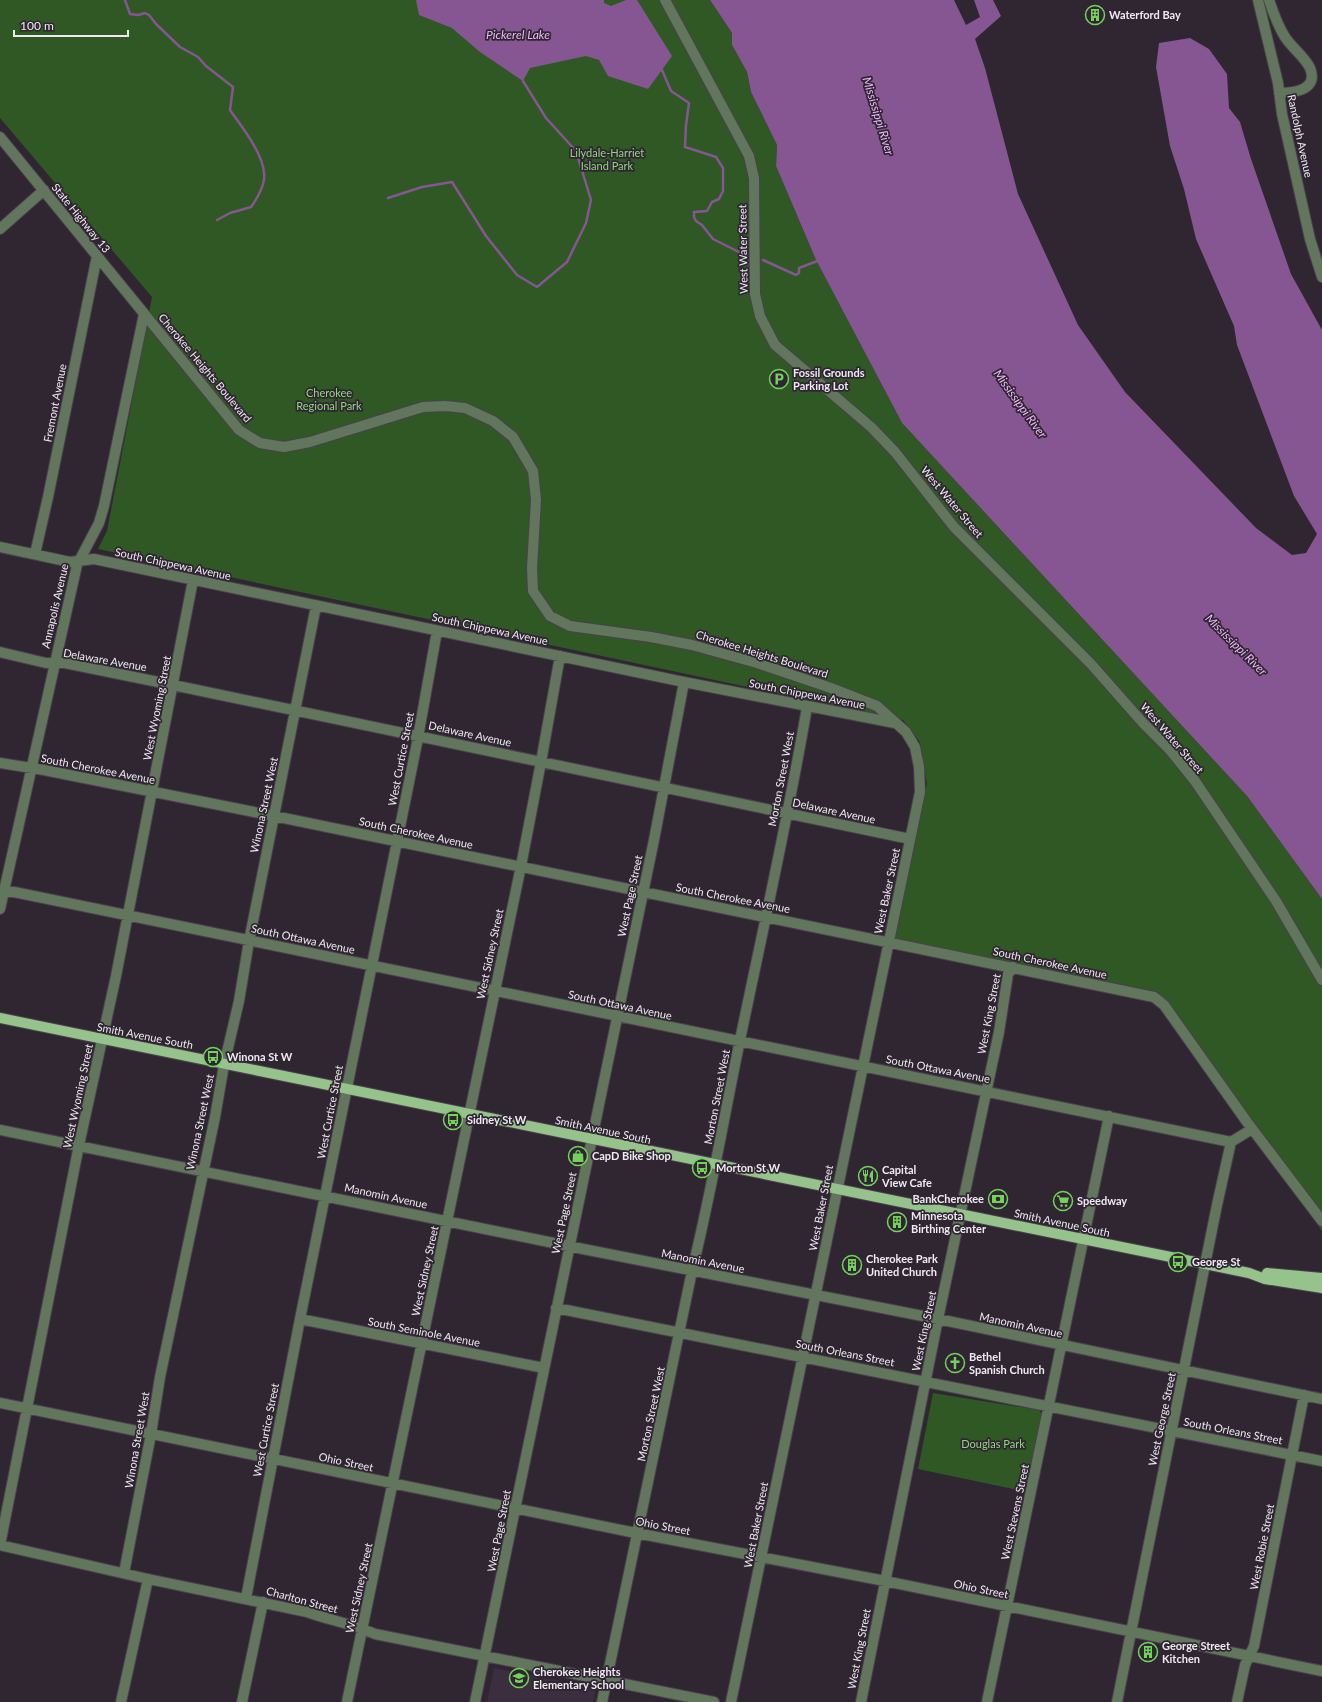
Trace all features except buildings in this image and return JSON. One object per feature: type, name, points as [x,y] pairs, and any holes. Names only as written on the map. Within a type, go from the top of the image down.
[{"type":"main road","name":"Smith Avenue South","points":[[0,1018],[346,1090],[1249,1273],[1265,1279],[1322,1288]]},
{"type":"main road","name":"Smith Avenue South","points":[[1249,1273],[1322,1278]]},
{"type":"street","name":"West Water Street","points":[[665,0],[749,156],[754,178],[755,294],[760,316],[775,345],[831,391],[871,427],[895,452],[954,527],[1091,664],[1143,723],[1170,750],[1195,781],[1276,901],[1322,980]]},
{"type":"street","name":"Randolph Avenue","points":[[1258,0],[1310,239],[1322,276]]},
{"type":"street","points":[[1269,0],[1284,36],[1306,63],[1310,69],[1311,75],[1310,83],[1305,88],[1292,93],[1279,93]]},
{"type":"street","name":"State Highway 13","points":[[0,137],[144,314]]},
{"type":"street","points":[[0,228],[44,190]]},
{"type":"street","name":"Fremont Avenue","points":[[35,554],[97,256]]},
{"type":"street","name":"Annapolis Avenue","points":[[0,908],[2,891],[32,769],[78,561],[94,534],[103,513],[144,314]]},
{"type":"street","name":"Cherokee Heights Boulevard","points":[[144,314],[239,430],[260,443],[284,447],[310,442],[423,407],[445,406],[465,408],[494,421],[513,437],[533,471],[536,500],[532,568],[533,591],[550,616],[570,626],[651,637],[685,644],[757,663],[831,688],[877,706],[898,724]]},
{"type":"street","name":"South Chippewa Avenue","points":[[0,547],[70,562],[90,558],[684,682],[898,724]]},
{"type":"street","name":"West Wyoming Street","points":[[0,1545],[17,1467],[27,1408],[80,1145],[153,792],[193,580]]},
{"type":"street","name":"Winona Street West","points":[[124,1573],[151,1434],[160,1377],[224,1065],[239,1001],[249,941],[316,606]]},
{"type":"street","name":"West Curtice Street","points":[[246,1598],[300,1319],[418,736],[437,630]]},
{"type":"street","name":"Delaware Avenue","points":[[0,652],[46,663],[64,663],[173,685],[910,839]]},
{"type":"street","name":"West Sidney Street","points":[[347,1702],[364,1629],[470,1115],[494,991],[521,866],[542,762],[560,656]]},
{"type":"street","name":"West Page Street","points":[[475,1702],[486,1655],[556,1308],[665,787],[684,682]]},
{"type":"street","name":"Morton Street West","points":[[602,1702],[692,1271],[716,1165],[807,707]]},
{"type":"street","name":"West Baker Street","points":[[731,1702],[920,792],[920,767],[915,747],[906,732],[898,724]]},
{"type":"street","name":"South Cherokee Avenue","points":[[0,763],[44,770],[521,866],[643,893],[766,916],[1154,997],[1160,1000],[1252,1129],[1322,1221]]},
{"type":"street","name":"South Ottawa Avenue","points":[[2,891],[1232,1142]]},
{"type":"street","name":"West King Street","points":[[861,1702],[938,1319],[961,1215],[1008,974],[1013,967]]},
{"type":"street","name":"West Stevens Street","points":[[987,1702],[1109,1116]]},
{"type":"street","points":[[1232,1142],[1252,1129]]},
{"type":"street","name":"Manomin Avenue","points":[[0,1130],[80,1145],[692,1271],[938,1319],[1322,1399]]},
{"type":"street","name":"West George Street","points":[[1117,1702],[1205,1265],[1232,1142]]},
{"type":"street","name":"South Orleans Street","points":[[556,1308],[1322,1461]]},
{"type":"street","name":"South Seminole Avenue","points":[[300,1319],[544,1368]]},
{"type":"street","name":"West Robie Street","points":[[1237,1702],[1245,1665],[1254,1646],[1304,1395]]},
{"type":"street","name":"Ohio Street","points":[[0,1403],[638,1534],[885,1581],[1322,1671]]},
{"type":"street","name":"Charlton Street","points":[[0,1545],[148,1579],[246,1598],[307,1612],[364,1629],[375,1634],[486,1655],[714,1702]]},
{"type":"street","points":[[121,1702],[148,1579]]},
{"type":"street","points":[[242,1702],[263,1602]]},
{"type":"shaded area","name":"Cherokee Heights Elementary School","points":[[494,1668],[596,1688],[593,1702],[487,1702]]},
{"type":"green space","name":"Cherokee Regional Park","points":[[0,0],[710,0],[732,33],[732,45],[747,72],[751,92],[777,145],[776,166],[816,260],[902,423],[1247,796],[1322,899],[1322,1231],[1158,992],[895,939],[927,784],[920,742],[903,720],[98,549],[107,531],[152,297],[0,118]]},
{"type":"green space","name":"Douglas Park","points":[[933,1393],[1039,1410],[1042,1414],[1027,1492],[918,1469]]},
{"type":"water","name":"Pickerel Lake","points":[[416,0],[604,0],[604,3],[611,6],[626,0],[637,0],[672,56],[648,89],[608,76],[599,60],[586,56],[530,68],[523,81],[480,52],[452,28],[419,15]]},
{"type":"water","name":"Mississippi River","points":[[710,0],[954,0],[966,25],[980,17],[974,0],[993,0],[1001,16],[975,39],[985,68],[1018,194],[1078,325],[1125,392],[1256,528],[1292,555],[1306,553],[1317,534],[1294,496],[1237,345],[1234,326],[1196,239],[1184,189],[1170,146],[1156,67],[1159,43],[1190,38],[1209,49],[1227,74],[1229,108],[1240,122],[1251,159],[1291,274],[1322,330],[1322,899],[1247,796],[902,423],[816,260],[776,166],[777,145],[751,92],[747,72],[732,45],[732,33]]},
{"type":"waterway","points":[[125,0],[130,14],[138,15],[145,13],[149,15],[156,24],[180,47],[198,57],[206,66],[233,87],[230,110],[256,148],[263,165],[264,181],[256,200],[251,207],[230,213],[217,220]]},
{"type":"waterway","points":[[662,70],[671,91],[689,103],[685,147],[716,157],[723,168],[723,191],[719,199],[712,202],[707,211],[694,212],[694,217],[713,239],[747,256]]},
{"type":"waterway","points":[[388,198],[422,187],[452,182],[486,236],[517,275],[537,287],[567,262],[586,223],[591,200],[576,151],[546,118],[523,81]]},
{"type":"waterway","points":[[763,260],[796,275],[799,273],[799,268],[820,260]]},
{"type":"place","name":"Waterford Bay","points":[[1095,15]]},
{"type":"place","name":"Fossil Grounds Parking Lot","points":[[779,379]]},
{"type":"place","name":"Winona St W","points":[[213,1057]]},
{"type":"place","name":"Sidney St W","points":[[453,1120]]},
{"type":"place","name":"CapD Bike Shop","points":[[578,1156]]},
{"type":"place","name":"Morton St W","points":[[702,1168]]},
{"type":"place","name":"Capital View Cafe","points":[[868,1176]]},
{"type":"place","name":"BankCherokee","points":[[998,1199]]},
{"type":"place","name":"Speedway","points":[[1063,1201]]},
{"type":"place","name":"Minnesota Birthing Center","points":[[897,1222]]},
{"type":"place","name":"George St","points":[[1178,1262]]},
{"type":"place","name":"Cherokee Park United Church","points":[[852,1265]]},
{"type":"place","name":"Bethel Spanish Church","points":[[955,1363]]},
{"type":"place","name":"George Street Kitchen","points":[[1148,1652]]},
{"type":"place","name":"Cherokee Heights Elementary School","points":[[519,1678]]},
{"type":"park label","name":"Lilydale-Harriet Island Park","points":[[607,159]]}]
